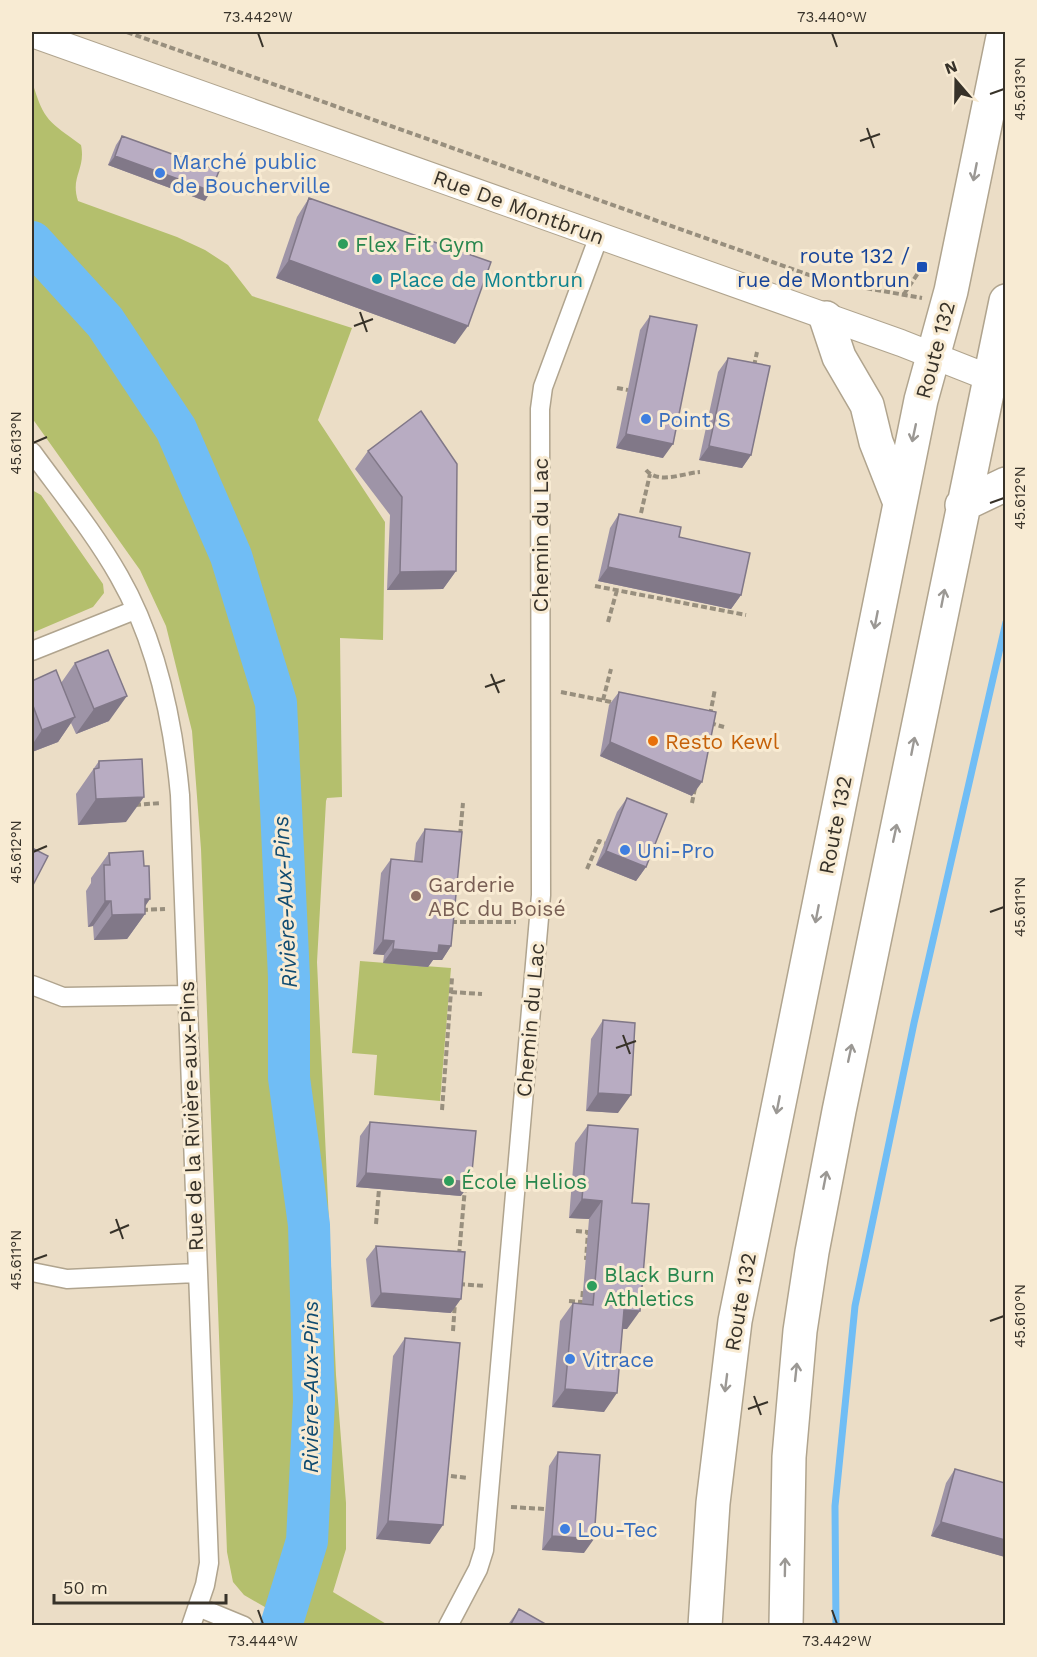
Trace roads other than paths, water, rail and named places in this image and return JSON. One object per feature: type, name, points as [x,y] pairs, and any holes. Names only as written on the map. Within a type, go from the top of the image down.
[{"type":"highway","name":"Route 132","points":[[705,1626],[717,1462],[735,1321],[921,400],[951,291],[1004,32]]},
{"type":"highway","points":[[786,1626],[789,1457],[807,1284],[839,1111],[962,505],[997,381],[1005,301]]},
{"type":"highway","points":[[826,318],[839,357],[867,405],[876,441],[900,503]]},
{"type":"highway","points":[[962,505],[1005,484]]},
{"type":"street","name":"Rue De Montbrun","points":[[32,34],[934,356],[997,381]]},
{"type":"street","name":"Chemin du Lac","points":[[448,1626],[478,1569],[484,1550],[541,895],[540,409],[543,387],[598,236]]},
{"type":"street","name":"Rue de la Rivière-aux-Pins","points":[[33,459],[105,553],[135,610],[163,689],[174,741],[180,795],[196,1273],[209,1563],[191,1626]]},
{"type":"street","points":[[32,651],[135,610]]},
{"type":"street","points":[[32,985],[63,997],[187,995]]},
{"type":"street","points":[[32,1272],[67,1279],[196,1273]]},
{"type":"street","points":[[198,1607],[244,1626]]},
{"type":"waterway","name":"Rivière-Aux-Pins","points":[[32,242],[105,322],[176,429],[231,556],[276,703],[289,977],[289,1078],[309,1225],[314,1401],[307,1541],[281,1626]]},
{"type":"waterway","points":[[836,1626],[835,1506],[855,1306],[914,1023],[1006,622]]},
{"type":"place","name":"Marché public de Boucherville","points":[[160,173]]},
{"type":"place","name":"Flex Fit Gym","points":[[343,244]]},
{"type":"place","name":"route 132 / rue de Montbrun","points":[[922,267]]},
{"type":"place","name":"Place de Montbrun","points":[[377,279]]},
{"type":"place","name":"Point S","points":[[646,419]]},
{"type":"place","name":"Resto Kewl","points":[[653,741]]},
{"type":"place","name":"Uni-Pro","points":[[625,850]]},
{"type":"place","name":"Garderie ABC du Boisé","points":[[416,896]]},
{"type":"place","name":"École Helios","points":[[449,1181]]},
{"type":"place","name":"Black Burn Athletics","points":[[592,1286]]},
{"type":"place","name":"Vitrace","points":[[570,1359]]},
{"type":"place","name":"Lou-Tec","points":[[565,1529]]}]
